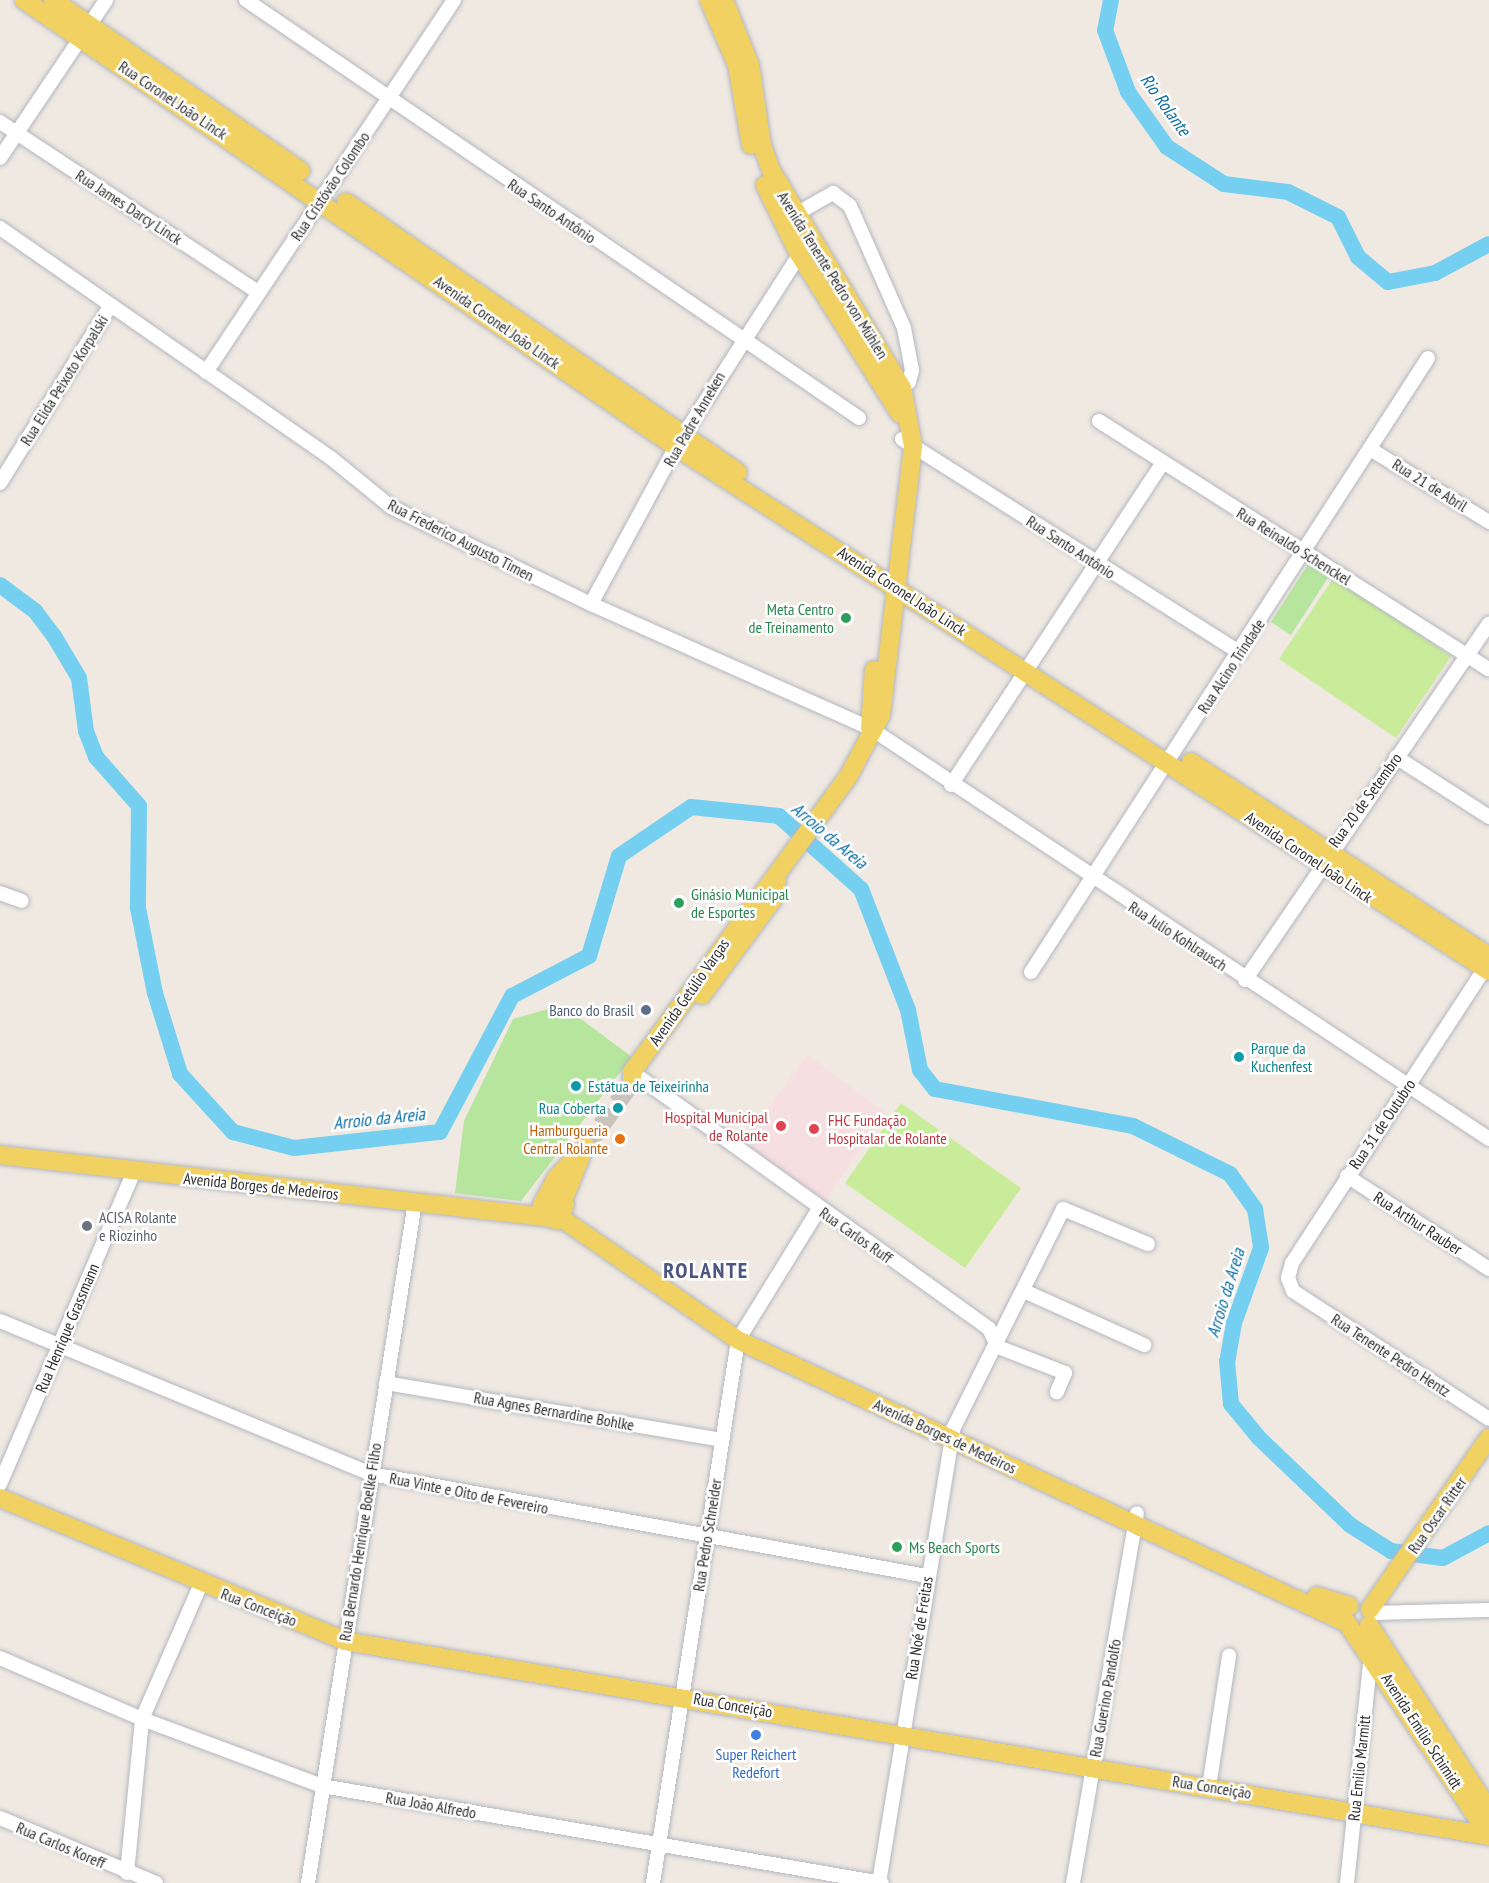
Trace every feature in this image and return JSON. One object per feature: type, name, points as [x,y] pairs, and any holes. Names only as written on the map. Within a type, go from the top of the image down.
[{"type":"main road","name":"Rua Coronel João Linck","points":[[24,0],[85,30],[325,195]]},
{"type":"main road","name":"Rua Coronel João Linck","points":[[53,0],[85,30]]},
{"type":"main road","name":"Avenida Tenente Pedro von Mühlen","points":[[709,0],[737,65],[752,151],[804,248],[897,390],[908,443]]},
{"type":"main road","name":"Avenida Tenente Pedro von Mühlen","points":[[724,0],[750,65],[762,145],[796,214],[804,248]]},
{"type":"main road","name":"Avenida Coronel João Linck","points":[[325,195],[680,442],[1030,668],[1173,757],[1323,859],[1488,964]]},
{"type":"main road","name":"Avenida Getúlio Vargas","points":[[634,1079],[715,967],[760,892],[777,879],[823,813],[859,758],[870,728],[880,715],[882,650],[908,443]]},
{"type":"main road","points":[[554,1207],[584,1149]]},
{"type":"main road","name":"Avenida Borges de Medeiros","points":[[0,1155],[134,1172],[415,1202],[522,1210],[554,1207],[740,1334],[1136,1519],[1361,1615]]},
{"type":"main road","name":"Rua Oscar Ritter","points":[[1361,1615],[1441,1513],[1489,1438]]},
{"type":"main road","name":"Rua Conceição","points":[[0,1498],[201,1584],[345,1641],[902,1733],[1209,1787],[1353,1809],[1489,1835]]},
{"type":"main road","name":"Avenida Emílio Schimidt","points":[[1361,1615],[1371,1653],[1489,1810]]},
{"type":"main road","name":"Avenida Emílio Schimidt","points":[[1361,1615],[1489,1835]]},
{"type":"street","points":[[0,158],[106,0]]},
{"type":"street","name":"Rua Santo Antônio","points":[[246,0],[859,418]]},
{"type":"street","name":"Rua Cristóvão Colombo","points":[[206,372],[454,0]]},
{"type":"street","name":"Rua James Darcy Linck","points":[[0,122],[258,292]]},
{"type":"street","points":[[796,214],[831,194],[846,198],[898,304],[912,370],[897,390]]},
{"type":"street","name":"Rua Frederico Augusto Timen","points":[[0,228],[109,308],[206,372],[391,507],[591,604],[870,728]]},
{"type":"street","name":"Rua Padre Anneken","points":[[591,604],[680,442],[742,337],[804,248]]},
{"type":"street","name":"Rua Elida Peixoto Korpalski","points":[[0,483],[109,308]]},
{"type":"street","name":"Rua Alcino Trindade","points":[[1031,972],[1094,880],[1428,358]]},
{"type":"street","name":"Rua Reinaldo Schenckel","points":[[1100,421],[1489,669]]},
{"type":"street","name":"Rua Santo Antônio","points":[[908,443],[1240,653]]},
{"type":"street","name":"Rua 21 de Abril","points":[[1370,449],[1489,522]]},
{"type":"street","points":[[951,785],[1030,668],[1163,462]]},
{"type":"street","name":"Rua 20 de Setembro","points":[[1245,980],[1323,859],[1489,623]]},
{"type":"street","name":"Rua Julio Kohlrausch","points":[[870,728],[951,785],[1489,1140]]},
{"type":"street","points":[[1396,757],[1489,817]]},
{"type":"street","points":[[0,893],[22,901]]},
{"type":"street","name":"Rua 31 de Outubro","points":[[1293,1291],[1292,1263],[1488,964]]},
{"type":"street","name":"Rua Carlos Ruff","points":[[634,1079],[989,1329],[998,1347]]},
{"type":"street","name":"Rua Henrique Grassmann","points":[[0,1484],[134,1172]]},
{"type":"street","name":"Rua Arthur Rauber","points":[[1347,1176],[1489,1269]]},
{"type":"street","name":"Rua Bernardo Henrique Boelke Filho","points":[[308,1883],[415,1202]]},
{"type":"street","name":"Rua Pedro Schneider","points":[[653,1883],[740,1334],[819,1209]]},
{"type":"street","name":"Rua Noé de Freitas","points":[[880,1883],[927,1575],[952,1434],[998,1347],[1063,1209],[1148,1245]]},
{"type":"street","points":[[1024,1291],[1144,1345]]},
{"type":"street","name":"Rua Tenente Pedro Hentz","points":[[1293,1291],[1489,1419]]},
{"type":"street","name":"Rua Vinte e Oito de Fevereiro","points":[[0,1321],[371,1474],[707,1537],[927,1575]]},
{"type":"street","points":[[998,1347],[1065,1373],[1057,1392]]},
{"type":"street","name":"Rua Agnes Bernardine Bohlke","points":[[386,1383],[722,1440]]},
{"type":"street","name":"Rua Guerino Pandolfo","points":[[1073,1883],[1136,1519]]},
{"type":"street","points":[[127,1873],[142,1719],[201,1584]]},
{"type":"street","points":[[1361,1615],[1489,1610]]},
{"type":"street","name":"Rua Emilio Marmitt","points":[[1347,1883],[1371,1653]]},
{"type":"street","points":[[1209,1787],[1230,1656]]},
{"type":"street","name":"Rua João Alfredo","points":[[0,1658],[142,1719],[322,1786],[880,1883]]},
{"type":"street","name":"Rua Carlos Koreff","points":[[0,1818],[127,1873],[156,1883]]},
{"type":"shaded area","name":"FHC Fundação Hospitalar de Rolante","points":[[807,1055],[886,1113],[823,1203],[741,1145]]},
{"type":"green space","points":[[1309,563],[1329,576],[1291,635],[1271,622]]},
{"type":"green space","points":[[1334,577],[1451,656],[1396,738],[1279,659]]},
{"type":"green space","points":[[562,1005],[632,1057],[521,1201],[455,1193],[464,1121],[513,1019]]},
{"type":"green space","points":[[901,1103],[1021,1188],[965,1268],[845,1183]]},
{"type":"waterway","name":"Rio Rolante","points":[[1111,0],[1105,30],[1128,92],[1167,147],[1224,184],[1288,192],[1338,217],[1358,257],[1388,282],[1435,273],[1489,244]]},
{"type":"waterway","name":"Arroio da Areia","points":[[0,585],[35,611],[54,636],[79,678],[86,731],[96,757],[139,806],[138,908],[155,993],[180,1074],[233,1132],[294,1148],[440,1132],[512,996],[589,956],[619,856],[691,807],[779,816],[861,889],[908,1010],[920,1070],[935,1089],[1133,1126],[1230,1174],[1255,1209],[1261,1248],[1234,1323],[1227,1361],[1231,1404],[1259,1438],[1350,1525],[1391,1551],[1443,1558],[1489,1533]]},
{"type":"tunnel","points":[[586,1147],[630,1085]]},
{"type":"place","name":"Meta Centro de Treinamento","points":[[846,618]]},
{"type":"place","name":"Ginásio Municipal de Esportes","points":[[679,903]]},
{"type":"place","name":"Banco do Brasil","points":[[646,1010]]},
{"type":"place","name":"Parque da Kuchenfest","points":[[1239,1057]]},
{"type":"place","name":"Estátua de Teixeirinha","points":[[576,1086]]},
{"type":"place","name":"Rua Coberta","points":[[618,1108]]},
{"type":"place","name":"Hospital Municipal de Rolante","points":[[781,1126]]},
{"type":"place","name":"FHC Fundação Hospitalar de Rolante","points":[[814,1129]]},
{"type":"place","name":"Hamburgueria Central Rolante","points":[[620,1139]]},
{"type":"place","name":"ACISA Rolante e Riozinho","points":[[87,1226]]},
{"type":"place","name":"Ms Beach Sports","points":[[897,1547]]},
{"type":"place","name":"Super Reichert Redefort","points":[[756,1735]]},
{"type":"district","name":"ROLANTE","points":[[706,1271]]}]
